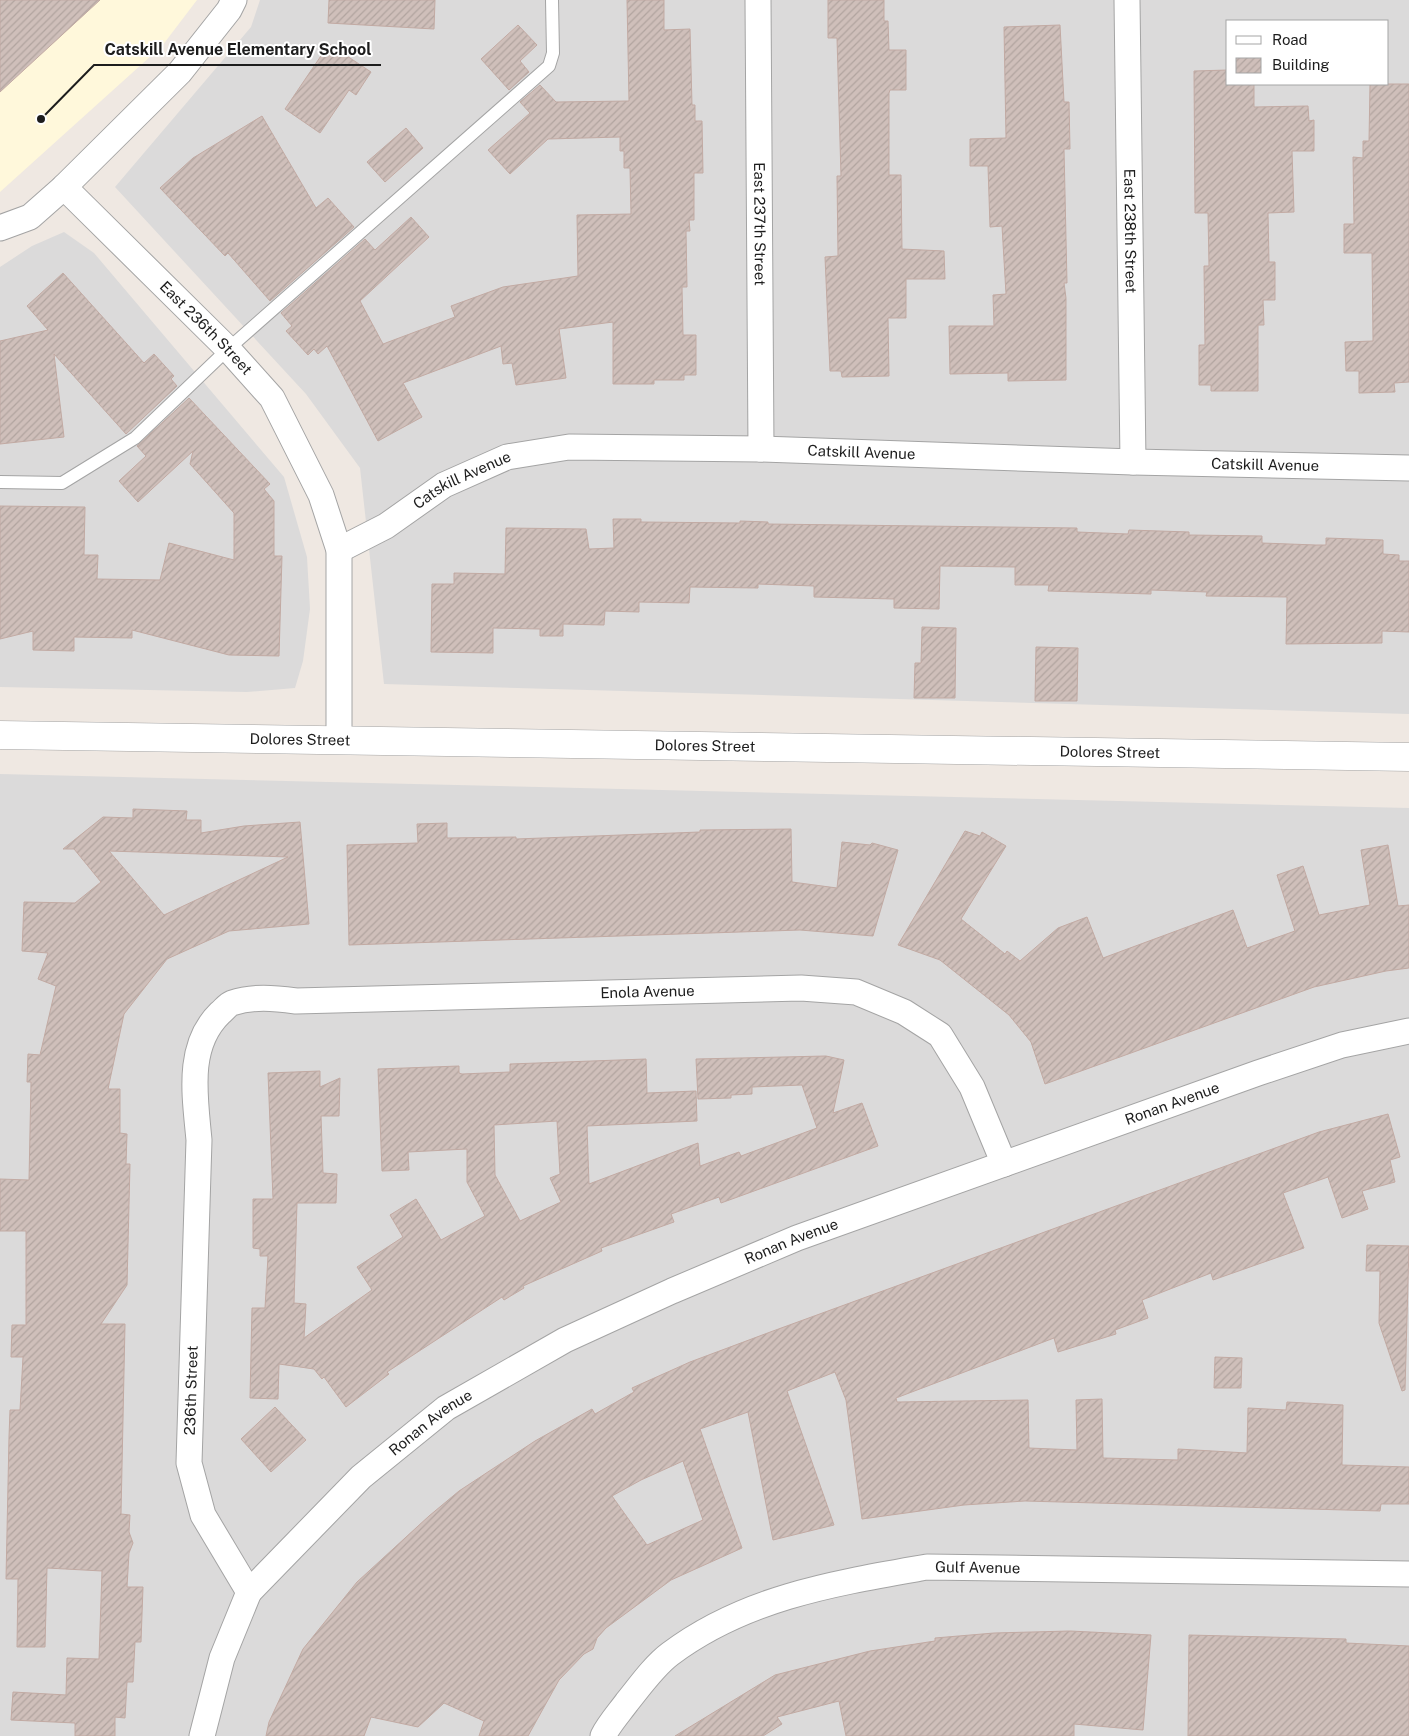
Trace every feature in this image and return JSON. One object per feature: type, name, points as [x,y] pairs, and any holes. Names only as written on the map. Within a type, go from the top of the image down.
[{"type":"street","points":[[0,228],[30,217],[64,187],[180,72],[229,10],[234,0]]},
{"type":"street","name":"East 237th Street","points":[[758,0],[761,449]]},
{"type":"street","name":"East 238th Street","points":[[1127,0],[1133,462]]},
{"type":"street","name":"East 236th Street","points":[[64,187],[228,348],[272,398],[321,495],[339,550],[340,740]]},
{"type":"street","name":"Catskill Avenue","points":[[339,550],[386,526],[444,485],[507,457],[569,447],[761,449],[1133,462],[1409,468]]},
{"type":"street","name":"Dolores Street","points":[[0,735],[1409,757]]},
{"type":"street","name":"Enola Avenue","points":[[208,1025],[230,1004],[263,997],[296,1001],[801,988],[856,992],[904,1012],[940,1035],[972,1087],[1004,1164]]},
{"type":"street","name":"236th Street","points":[[208,1025],[196,1058],[195,1095],[198,1140],[189,1463],[203,1514],[249,1592]]},
{"type":"street","name":"Ronan Avenue","points":[[249,1592],[376,1464],[446,1408],[556,1345],[672,1291],[797,1238],[1342,1045],[1409,1032]]},
{"type":"street","name":"Gulf Avenue","points":[[603,1736],[636,1691],[669,1655],[720,1621],[780,1598],[850,1581],[927,1568],[1409,1574]]},
{"type":"street","points":[[202,1736],[222,1658],[249,1592]]},
{"type":"lane","points":[[0,482],[62,483],[135,438],[228,348],[549,66],[553,53],[552,0]]},
{"type":"shaded area","points":[[0,0],[197,0],[162,46],[0,192]]},
{"type":"shaded area","points":[[260,0],[1409,0],[1409,714],[384,684],[360,468],[306,394],[115,187],[251,27]]},
{"type":"shaded area","points":[[64,232],[94,253],[284,477],[307,557],[310,609],[303,661],[295,688],[247,692],[0,687],[0,267],[32,246]]},
{"type":"shaded area","points":[[0,774],[1409,808],[1409,1736],[0,1736]]},
{"type":"building","points":[[0,0],[100,0],[0,92]]},
{"type":"building","points":[[329,0],[435,0],[434,29],[328,23]]},
{"type":"building","points":[[627,0],[664,0],[664,30],[690,29],[692,105],[695,105],[695,121],[702,121],[703,173],[694,173],[694,220],[689,220],[690,231],[686,231],[687,287],[682,287],[683,335],[696,335],[696,375],[684,375],[684,380],[654,380],[654,384],[613,384],[613,322],[559,329],[566,378],[516,385],[512,363],[503,364],[501,346],[403,383],[422,417],[378,441],[327,346],[318,354],[314,349],[308,355],[286,331],[292,326],[281,313],[365,239],[375,250],[411,217],[429,237],[360,301],[383,344],[455,317],[451,306],[503,287],[578,276],[577,215],[631,214],[630,168],[624,168],[624,151],[620,151],[620,137],[548,139],[510,174],[488,150],[530,113],[520,102],[540,85],[556,102],[629,101]]},
{"type":"building","points":[[828,0],[884,0],[884,21],[888,21],[889,50],[906,50],[906,90],[890,90],[889,93],[889,175],[901,175],[902,249],[944,251],[945,279],[906,279],[906,318],[888,318],[889,376],[842,377],[841,371],[830,371],[825,257],[838,256],[837,176],[841,176],[837,38],[828,38]]},
{"type":"building","points":[[518,25],[537,45],[520,61],[529,72],[509,90],[481,59]]},
{"type":"building","points":[[1060,25],[1064,102],[1069,102],[1070,149],[1064,149],[1067,283],[1064,283],[1066,298],[1066,380],[1008,381],[1008,373],[950,374],[949,326],[994,326],[993,295],[1006,294],[1002,226],[990,227],[988,166],[970,166],[970,139],[1006,138],[1004,27]]},
{"type":"building","points":[[329,44],[371,72],[356,95],[349,90],[320,133],[285,109]]},
{"type":"building","points":[[1226,70],[1226,85],[1254,85],[1254,107],[1308,106],[1309,121],[1314,120],[1314,151],[1292,151],[1294,212],[1268,213],[1269,262],[1275,262],[1275,300],[1263,300],[1264,325],[1258,325],[1258,391],[1211,391],[1211,385],[1199,385],[1199,345],[1205,345],[1204,266],[1209,266],[1208,213],[1195,213],[1194,71]]},
{"type":"building","points":[[1409,84],[1409,382],[1394,383],[1395,392],[1359,393],[1359,371],[1346,371],[1345,342],[1373,341],[1372,253],[1344,253],[1344,224],[1354,224],[1353,157],[1363,158],[1363,141],[1369,141],[1370,85]]},
{"type":"building","points":[[262,116],[316,208],[328,198],[354,227],[270,301],[228,253],[225,256],[160,188],[193,158]]},
{"type":"building","points":[[406,128],[423,148],[385,182],[367,162]]},
{"type":"building","points":[[63,273],[144,363],[154,354],[174,376],[171,379],[177,386],[126,434],[54,354],[64,437],[0,444],[0,341],[48,330],[27,306]]},
{"type":"building","points":[[189,398],[270,484],[264,489],[274,501],[274,556],[282,556],[279,656],[229,655],[132,630],[132,638],[74,637],[74,651],[33,650],[33,631],[0,639],[0,506],[85,507],[84,555],[98,555],[97,579],[160,580],[169,543],[234,560],[234,513],[190,464],[193,451],[138,502],[119,481],[146,456],[137,446]]},
{"type":"building","points":[[613,519],[641,519],[641,522],[740,523],[740,521],[768,522],[768,524],[1077,528],[1077,532],[1128,534],[1129,530],[1189,532],[1189,535],[1262,536],[1262,543],[1316,545],[1326,545],[1326,538],[1383,540],[1383,554],[1399,555],[1399,561],[1409,561],[1409,632],[1382,631],[1382,643],[1286,644],[1287,597],[1206,596],[1207,592],[1151,590],[1151,594],[1048,591],[1049,585],[1015,585],[1015,567],[940,566],[939,609],[894,608],[894,599],[814,597],[814,586],[758,584],[758,588],[690,587],[689,603],[639,602],[639,612],[605,611],[604,625],[563,624],[563,636],[540,636],[540,629],[493,628],[493,653],[431,652],[432,584],[454,584],[454,573],[505,574],[506,528],[586,529],[589,549],[614,548]]},
{"type":"building","points":[[922,627],[956,628],[955,698],[914,698],[915,663],[921,663]]},
{"type":"building","points":[[1036,647],[1078,648],[1077,701],[1035,701]]},
{"type":"building","points":[[133,809],[187,811],[186,820],[201,820],[201,833],[244,826],[300,822],[309,924],[229,931],[167,959],[124,1014],[108,1089],[120,1089],[120,1133],[127,1134],[126,1164],[130,1164],[127,1285],[101,1324],[125,1324],[121,1514],[130,1515],[129,1532],[133,1543],[129,1553],[127,1587],[143,1587],[141,1642],[135,1642],[133,1682],[127,1682],[125,1718],[115,1717],[115,1736],[75,1736],[75,1723],[11,1720],[13,1692],[66,1695],[67,1658],[99,1659],[102,1571],[47,1568],[45,1647],[17,1647],[18,1579],[6,1579],[9,1437],[10,1410],[20,1410],[23,1357],[11,1357],[12,1325],[26,1325],[26,1231],[0,1231],[0,1179],[29,1180],[31,1082],[27,1082],[28,1054],[40,1055],[56,986],[38,979],[48,953],[22,951],[24,902],[75,903],[101,882],[74,849],[63,849],[103,817],[133,818]],"holes":[[[109,851],[288,857],[164,915]]]},
{"type":"building","points":[[447,823],[447,838],[516,837],[516,839],[700,832],[700,830],[791,829],[792,882],[837,888],[842,842],[870,845],[872,843],[898,850],[873,936],[800,930],[349,945],[347,845],[418,843],[417,824]]},
{"type":"building","points":[[965,831],[980,836],[982,832],[1006,846],[961,919],[1005,954],[1007,951],[1020,961],[1058,928],[1087,917],[1103,958],[1233,910],[1247,948],[1295,931],[1277,875],[1303,866],[1319,915],[1370,905],[1361,850],[1388,845],[1398,906],[1409,905],[1409,968],[1386,971],[1314,987],[1045,1084],[1031,1042],[1009,1015],[940,960],[898,945]]},
{"type":"building","points":[[826,1056],[844,1060],[833,1113],[862,1103],[878,1146],[721,1203],[719,1197],[671,1214],[674,1222],[601,1248],[602,1251],[523,1286],[524,1288],[504,1300],[502,1297],[387,1372],[389,1374],[346,1407],[324,1377],[322,1379],[314,1369],[279,1364],[278,1399],[250,1398],[252,1308],[265,1308],[268,1256],[260,1256],[260,1249],[253,1248],[253,1199],[273,1199],[268,1073],[320,1071],[320,1087],[340,1078],[339,1116],[321,1116],[323,1173],[337,1174],[336,1203],[297,1203],[294,1303],[306,1304],[304,1338],[372,1290],[357,1267],[403,1237],[390,1215],[416,1199],[441,1240],[485,1216],[467,1182],[467,1149],[408,1152],[409,1170],[382,1171],[378,1069],[459,1066],[459,1073],[462,1074],[510,1072],[510,1064],[646,1059],[647,1093],[696,1091],[697,1121],[587,1126],[589,1184],[698,1143],[700,1166],[739,1152],[741,1156],[817,1128],[802,1085],[752,1087],[752,1094],[731,1095],[731,1098],[698,1099],[696,1059]],"holes":[[[557,1121],[560,1174],[550,1178],[561,1202],[520,1221],[495,1175],[494,1125]]]},
{"type":"building","points":[[1388,1114],[1400,1157],[1390,1160],[1395,1182],[1362,1191],[1368,1209],[1342,1218],[1328,1177],[1283,1193],[1304,1248],[1213,1280],[1211,1273],[1142,1300],[1148,1318],[1115,1330],[1116,1334],[1058,1352],[1054,1338],[896,1398],[897,1402],[1028,1400],[1029,1448],[1077,1450],[1076,1400],[1102,1399],[1103,1458],[1178,1460],[1178,1449],[1247,1453],[1248,1408],[1286,1410],[1287,1402],[1343,1405],[1342,1465],[1409,1467],[1409,1504],[1381,1504],[1380,1511],[1025,1501],[964,1505],[862,1519],[846,1400],[835,1372],[787,1391],[834,1525],[773,1540],[748,1412],[700,1429],[742,1548],[671,1580],[606,1628],[597,1638],[593,1649],[584,1654],[559,1680],[528,1736],[479,1736],[484,1721],[444,1703],[418,1727],[371,1717],[364,1736],[266,1736],[269,1722],[303,1649],[357,1582],[459,1491],[535,1441],[592,1409],[595,1414],[634,1392],[632,1388],[690,1362],[1319,1132]],"holes":[[[683,1461],[703,1520],[647,1545],[612,1496],[641,1480]]]},
{"type":"building","points":[[1367,1245],[1409,1246],[1405,1390],[1402,1391],[1379,1323],[1380,1271],[1366,1271]]},
{"type":"building","points":[[1215,1357],[1242,1358],[1241,1388],[1214,1388]]},
{"type":"building","points":[[275,1407],[306,1440],[271,1472],[241,1439]]},
{"type":"building","points":[[1070,1631],[1151,1635],[1143,1730],[1074,1724],[1074,1736],[846,1736],[839,1701],[777,1717],[782,1724],[763,1736],[675,1736],[775,1675],[870,1651],[935,1641],[935,1638],[994,1633]]},
{"type":"building","points":[[1189,1635],[1346,1639],[1346,1643],[1409,1646],[1409,1736],[1188,1736]]},
{"type":"place","name":"Catskill Avenue Elementary School","points":[[41,119]]}]
